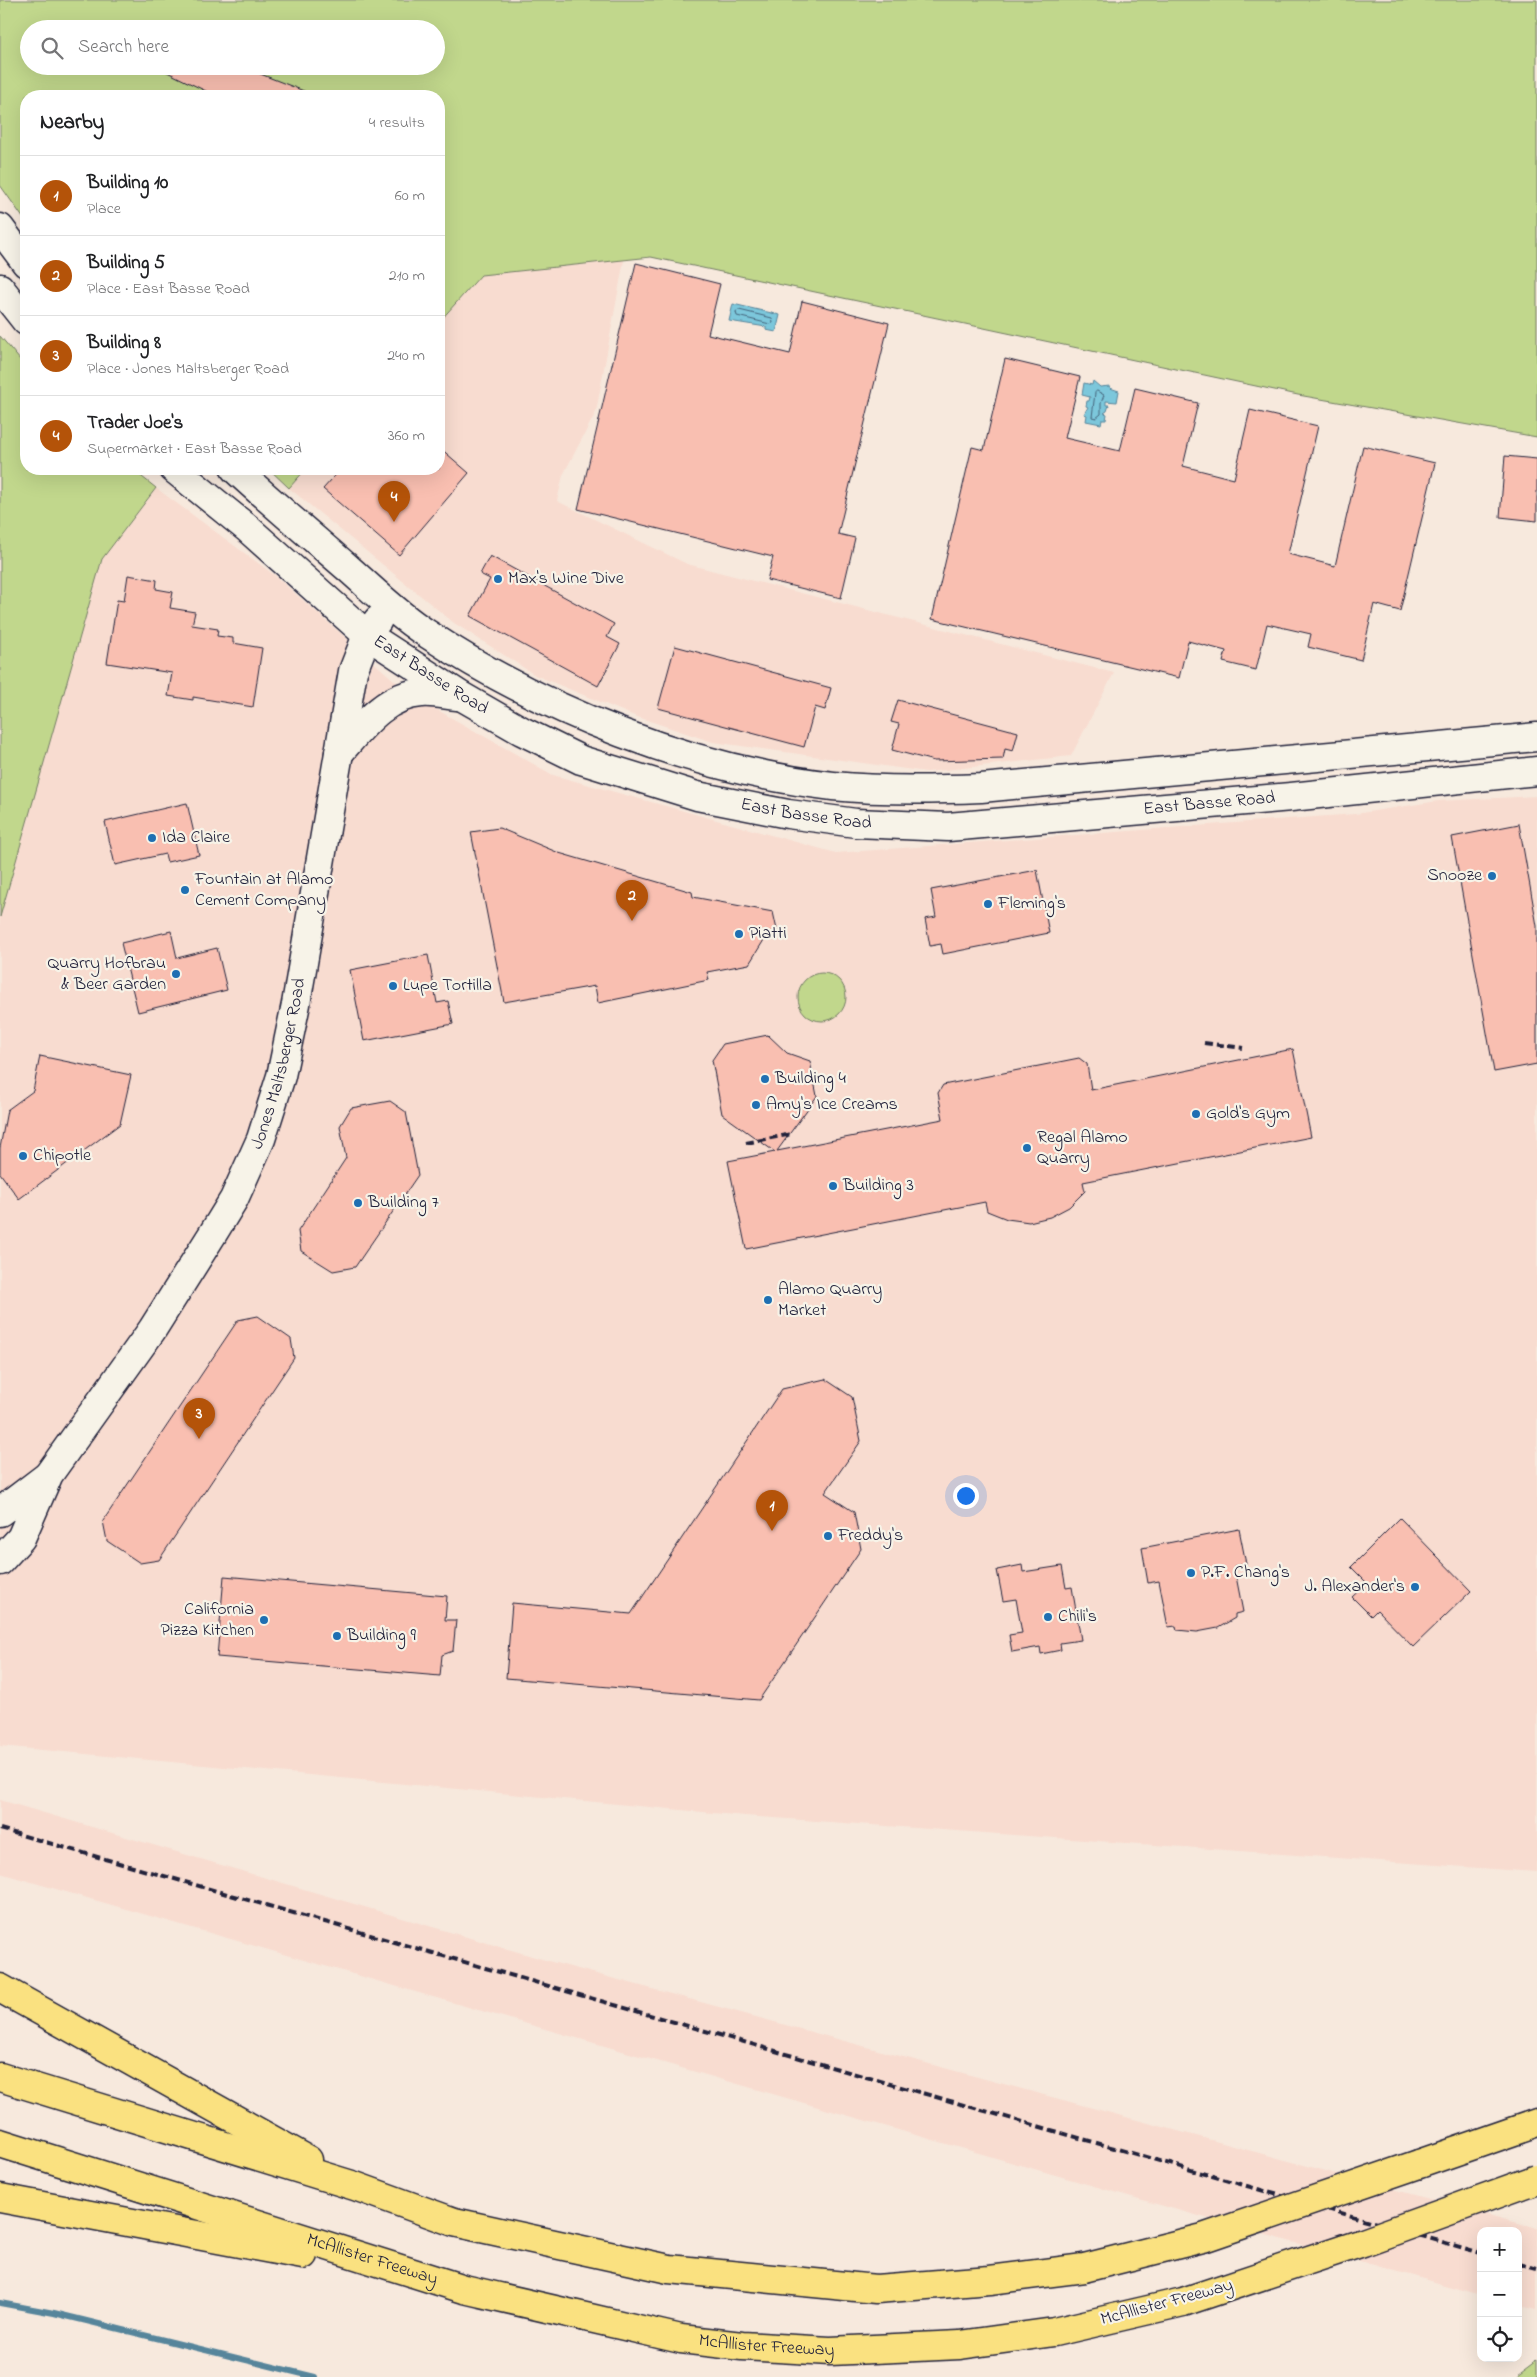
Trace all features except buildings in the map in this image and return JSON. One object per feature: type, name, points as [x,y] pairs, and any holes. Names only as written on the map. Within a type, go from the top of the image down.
[{"type":"highway","points":[[0,1988],[355,2186]]},
{"type":"highway","points":[[0,2077],[355,2186],[454,2222],[678,2270],[876,2289],[990,2280],[1084,2268],[1203,2238],[1537,2123]]},
{"type":"highway","name":"McAllister Freeway","points":[[0,2143],[464,2289],[681,2339],[742,2346],[830,2352],[970,2344],[1054,2332],[1183,2302],[1354,2245],[1537,2179]]},
{"type":"highway","points":[[0,2198],[437,2281]]},
{"type":"main road","points":[[0,228],[20,255]]},
{"type":"main road","points":[[0,288],[20,313]]},
{"type":"main road","name":"East Basse Road","points":[[181,475],[247,528],[367,635],[461,696],[514,727],[581,760],[633,778],[744,807],[856,823],[948,827],[1291,797],[1537,771]]},
{"type":"main road","name":"East Basse Road","points":[[242,475],[390,605],[425,633],[553,705],[643,741],[745,770],[833,786],[910,791],[981,788],[1537,737]]},
{"type":"main road","name":"Jones Maltsberger Road","points":[[0,1561],[21,1538],[49,1474],[152,1330],[212,1235],[234,1199],[261,1139],[281,1076],[296,1004],[353,671],[367,635],[390,605]]},
{"type":"main road","points":[[339,752],[377,712],[390,702],[404,696],[423,693],[461,696]]},
{"type":"main road","name":"Jones Maltsberger Road","points":[[0,1512],[49,1474]]},
{"type":"shaded area","points":[[624,260],[596,412],[563,475],[557,501],[687,564],[1114,673],[1071,756],[927,772],[713,742],[632,715],[535,675],[454,623],[289,488],[301,475],[445,475],[445,315],[481,275]]},
{"type":"shaded area","name":"Alamo Quarry Market","points":[[156,488],[273,574],[411,695],[553,775],[836,853],[1355,814],[1438,801],[1537,796],[1537,1872],[745,1816],[0,1746],[0,785],[22,663]]},
{"type":"shaded area","points":[[0,1800],[552,1962],[1537,2228],[1537,2310],[1522,2306],[1522,2227],[1477,2227],[1477,2294],[0,1873]]},
{"type":"green space","points":[[0,0],[1537,0],[1537,437],[1298,395],[651,257],[481,275],[445,315],[445,90],[20,90],[20,213],[0,185]]},
{"type":"green space","points":[[0,336],[20,360],[20,475],[140,475],[156,488],[102,559],[0,917]]},
{"type":"green space","points":[[275,475],[301,475],[289,488]]},
{"type":"green space","points":[[822,973],[831,975],[839,980],[844,988],[846,997],[844,1006],[839,1014],[831,1019],[822,1021],[813,1019],[805,1014],[800,1006],[798,997],[800,988],[805,980],[813,975]]},
{"type":"green space","points":[[1537,2360],[1537,2377],[1515,2377],[1517,2375]]},
{"type":"water","points":[[733,304],[780,315],[776,332],[766,330],[766,327],[729,321]]},
{"type":"water","points":[[1093,381],[1100,387],[1110,386],[1110,388],[1119,391],[1117,402],[1106,401],[1106,405],[1109,405],[1104,413],[1107,414],[1106,420],[1102,420],[1101,424],[1086,421],[1087,415],[1084,414],[1090,397],[1082,395],[1084,383],[1092,385]]},
{"type":"waterway","points":[[0,2303],[54,2313],[315,2377]]},
{"type":"railway","points":[[1204,1043],[1243,1048]]},
{"type":"railway","points":[[746,1143],[792,1134]]},
{"type":"railway","points":[[0,1829],[1477,2252]]},
{"type":"railway","points":[[1522,2264],[1537,2268]]},
{"type":"place","name":"Trader Joe's","points":[[394,522]]},
{"type":"place","name":"Max's Wine Dive","points":[[498,579]]},
{"type":"place","name":"Ida Claire","points":[[152,838]]},
{"type":"place","name":"Snooze","points":[[1492,876]]},
{"type":"place","name":"Fountain at Alamo Cement Company","points":[[185,890]]},
{"type":"place","name":"Fleming's","points":[[988,904]]},
{"type":"place","name":"Building 5","points":[[632,921]]},
{"type":"place","name":"Piatti","points":[[739,934]]},
{"type":"place","name":"Quarry Hofbrau & Beer Garden","points":[[176,974]]},
{"type":"place","name":"Lupe Tortilla","points":[[393,986]]},
{"type":"place","name":"Building 4","points":[[765,1079]]},
{"type":"place","name":"Amy's Ice Creams","points":[[756,1105]]},
{"type":"place","name":"Gold's Gym","points":[[1196,1114]]},
{"type":"place","name":"Regal Alamo Quarry","points":[[1027,1148]]},
{"type":"place","name":"Chipotle","points":[[23,1156]]},
{"type":"place","name":"Building 3","points":[[833,1186]]},
{"type":"place","name":"Building 7","points":[[358,1203]]},
{"type":"place","name":"Alamo Quarry Market","points":[[768,1300]]},
{"type":"place","name":"Building 8","points":[[199,1439]]},
{"type":"place","name":"Building 10","points":[[772,1531]]},
{"type":"place","name":"Freddy's","points":[[828,1536]]},
{"type":"place","name":"P.F. Chang's","points":[[1191,1573]]},
{"type":"place","name":"J. Alexander's","points":[[1415,1587]]},
{"type":"place","name":"Chili's","points":[[1048,1617]]},
{"type":"place","name":"California Pizza Kitchen","points":[[264,1620]]},
{"type":"place","name":"Building 9","points":[[337,1636]]}]
